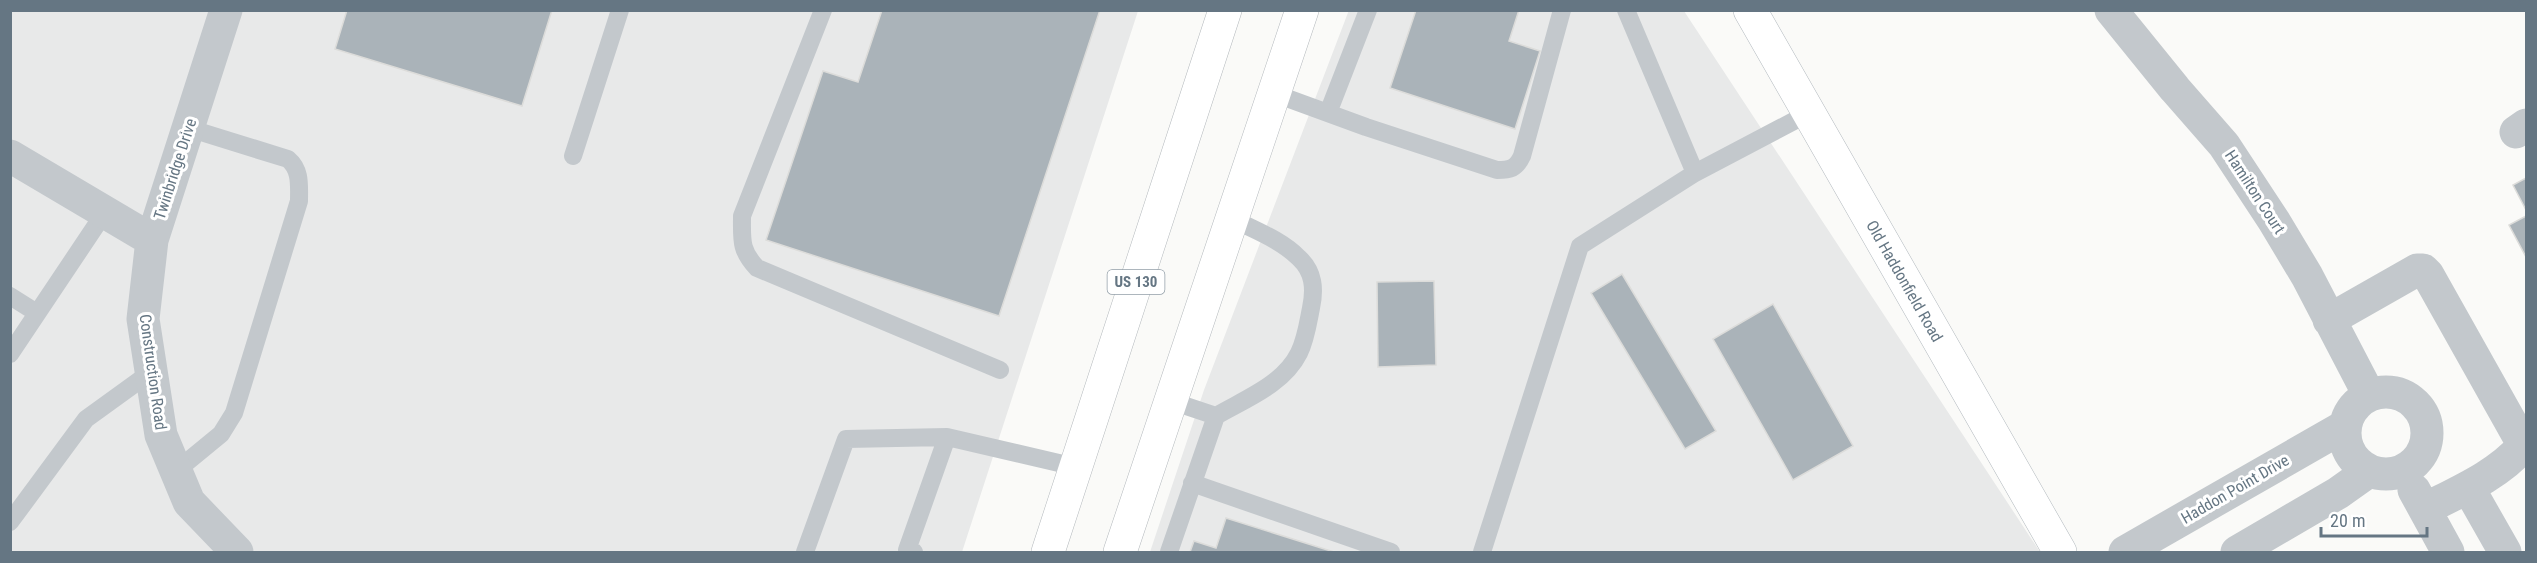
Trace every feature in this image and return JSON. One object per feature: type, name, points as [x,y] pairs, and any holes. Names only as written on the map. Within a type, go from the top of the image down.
[{"type":"main road","name":"US 130","points":[[1048,552],[1225,10]]},
{"type":"main road","points":[[1120,552],[1302,10]]},
{"type":"main road","name":"Old Haddonfield Road","points":[[1750,10],[2060,552]]},
{"type":"street","name":"Twinbridge Drive","points":[[10,156],[152,240],[226,10]]},
{"type":"street","name":"Hamilton Court","points":[[2111,10],[2224,145],[2274,221],[2369,394]]},
{"type":"street","name":"Construction Road","points":[[152,240],[143,319],[161,435],[189,502],[237,552]]},
{"type":"street","points":[[2329,320],[2417,270],[2423,270],[2428,274],[2519,437],[2522,447],[2514,457],[2468,487],[2425,509]]},
{"type":"street","points":[[2383,391],[2403,395],[2419,407],[2426,419],[2428,433],[2426,446],[2419,458],[2402,470],[2382,474],[2369,471],[2358,463],[2350,452],[2345,440],[2345,426],[2358,402],[2369,394],[2383,391]]},
{"type":"street","name":"Haddon Point Drive","points":[[2125,552],[2345,426]]},
{"type":"street","points":[[2402,470],[2448,552]]},
{"type":"street","points":[[2237,552],[2338,493],[2369,471]]},
{"type":"street","points":[[2468,487],[2505,552]]},
{"type":"lane","points":[[573,156],[620,10]]},
{"type":"lane","points":[[823,10],[742,216],[742,241],[747,257],[757,268],[1000,370]]},
{"type":"lane","points":[[1328,113],[1368,10]]},
{"type":"lane","points":[[1273,93],[1497,170],[1509,170],[1518,165],[1522,156],[1562,10]]},
{"type":"lane","points":[[1626,10],[1695,173]]},
{"type":"lane","points":[[1482,552],[1580,246],[1695,173],[1809,113]]},
{"type":"lane","points":[[176,471],[221,434],[234,413],[298,201],[299,180],[294,165],[288,159],[188,128]]},
{"type":"lane","points":[[10,354],[105,212]]},
{"type":"lane","points":[[1169,552],[1216,416],[1267,388],[1292,363],[1304,342],[1314,294],[1312,279],[1299,258],[1282,244],[1231,218]]},
{"type":"lane","points":[[10,296],[37,313]]},
{"type":"lane","points":[[10,522],[86,419],[151,372]]},
{"type":"lane","points":[[1171,401],[1216,416]]},
{"type":"lane","points":[[914,552],[907,550],[947,437]]},
{"type":"lane","points":[[806,552],[846,439],[947,437],[1076,467]]},
{"type":"lane","points":[[1192,483],[1391,552]]},
{"type":"shaded area","points":[[1349,10],[1684,11],[2040,552],[1150,552],[1204,390]]},
{"type":"shaded area","points":[[10,11],[1138,11],[962,552],[11,552]]},
{"type":"building","points":[[347,10],[552,10],[522,106],[335,49]]},
{"type":"building","points":[[882,10],[1100,10],[999,316],[766,240],[823,71],[858,82]]},
{"type":"building","points":[[1416,10],[1519,10],[1509,41],[1540,51],[1515,129],[1390,88]]},
{"type":"building","points":[[2526,178],[2526,210],[2513,185]]},
{"type":"building","points":[[2526,216],[2526,257],[2509,225]]},
{"type":"building","points":[[1622,274],[1716,431],[1685,449],[1591,293]]},
{"type":"building","points":[[1434,281],[1436,365],[1378,367],[1377,282]]},
{"type":"building","points":[[1773,304],[1853,446],[1793,480],[1713,339]]},
{"type":"building","points":[[1226,518],[1334,552],[1190,552],[1194,541],[1216,548]]}]
